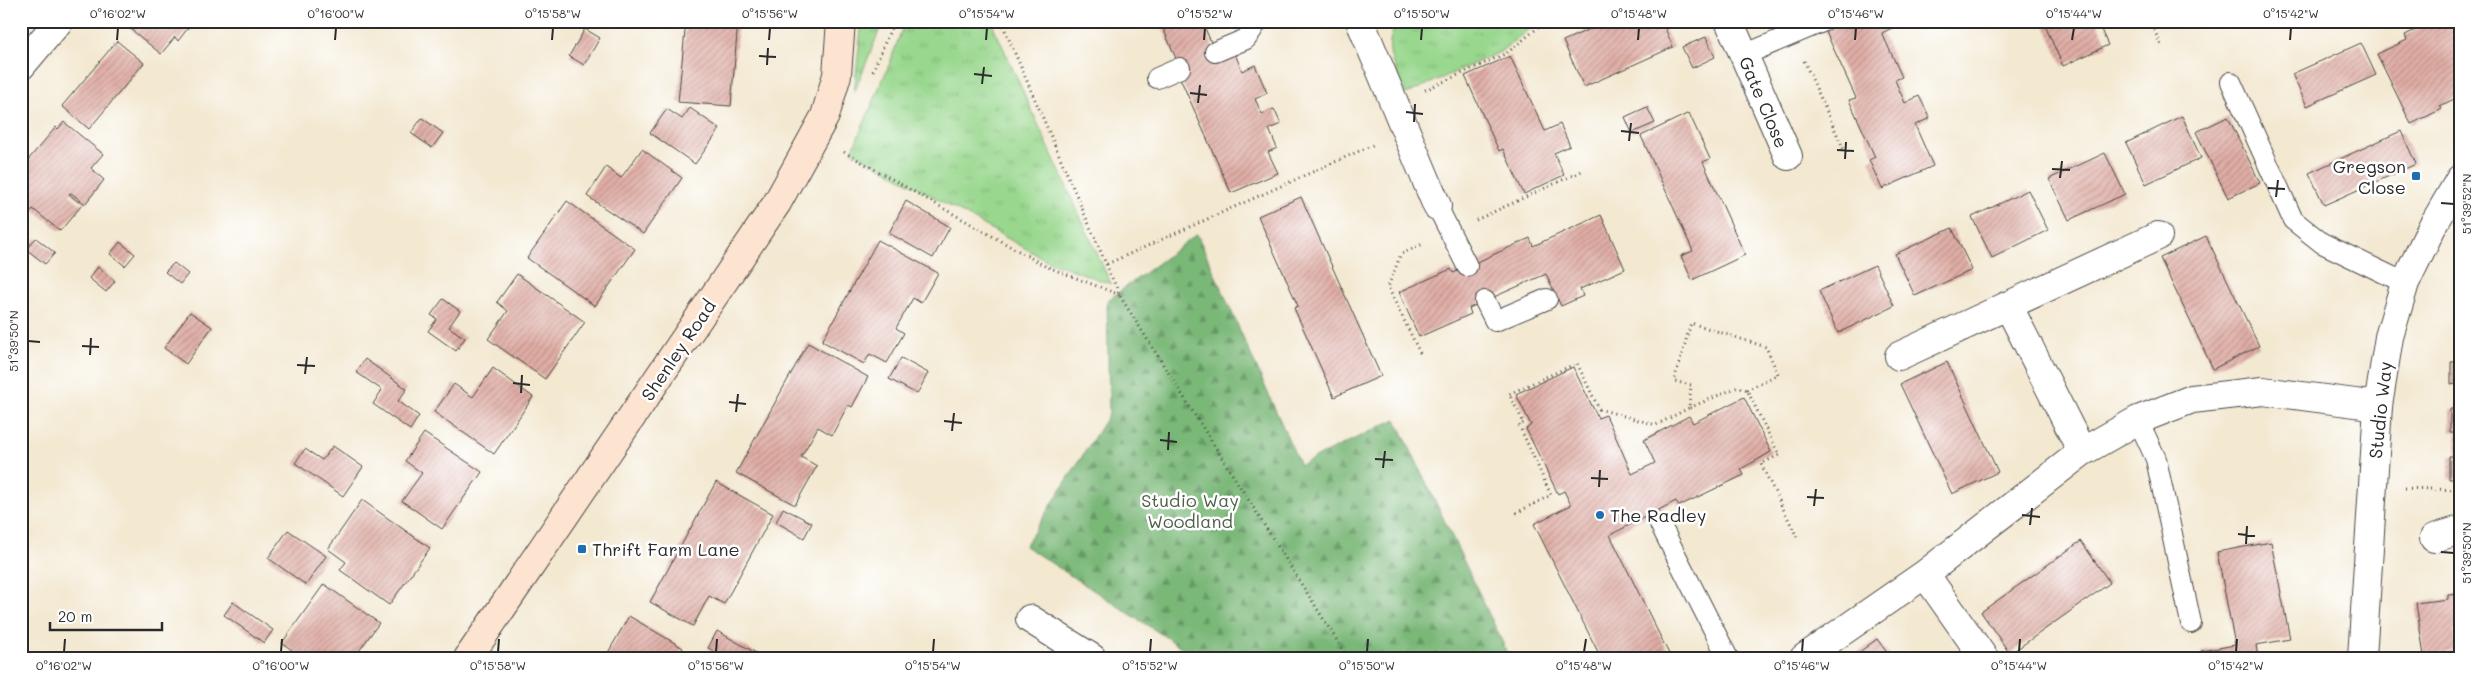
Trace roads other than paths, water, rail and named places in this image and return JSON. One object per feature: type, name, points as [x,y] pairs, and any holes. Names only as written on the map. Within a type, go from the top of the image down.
[{"type":"main road","name":"Shenley Road","points":[[468,658],[777,203],[825,116],[837,75],[841,21]]},
{"type":"street","points":[[21,66],[59,21]]},
{"type":"street","points":[[1360,21],[1437,206]]},
{"type":"street","name":"Gate Close","points":[[1729,21],[1788,156]]},
{"type":"street","name":"Studio Way","points":[[2362,658],[2378,406],[2389,338],[2405,283],[2432,227],[2460,179]]},
{"type":"street","points":[[1900,356],[2158,236]]},
{"type":"street","points":[[2008,305],[2082,452]]},
{"type":"street","points":[[1804,658],[1925,574],[2082,452],[2138,420],[2192,399],[2263,391],[2378,406]]},
{"type":"street","points":[[2434,538],[2460,530]]},
{"type":"street","points":[[1925,574],[1984,658]]},
{"type":"street","points":[[1030,619],[1092,658]]},
{"type":"lane","points":[[1216,52],[1246,39],[1258,21]]},
{"type":"lane","points":[[1744,55],[1822,22]]},
{"type":"lane","points":[[1157,78],[1180,68]]},
{"type":"lane","points":[[2231,82],[2293,220],[2322,243],[2405,283]]},
{"type":"lane","points":[[1437,206],[1467,266]]},
{"type":"lane","points":[[1485,301],[1495,322],[1547,299]]},
{"type":"lane","points":[[2138,420],[2156,458],[2190,623]]},
{"type":"lane","points":[[1660,524],[1728,658]]},
{"type":"place","name":"Gregson Close","points":[[2416,176]]},
{"type":"place","name":"The Radley","points":[[1600,515]]},
{"type":"place","name":"Thrift Farm Lane","points":[[582,549]]},
{"type":"park label","name":"Studio Way Woodland","points":[[1190,510]]}]
